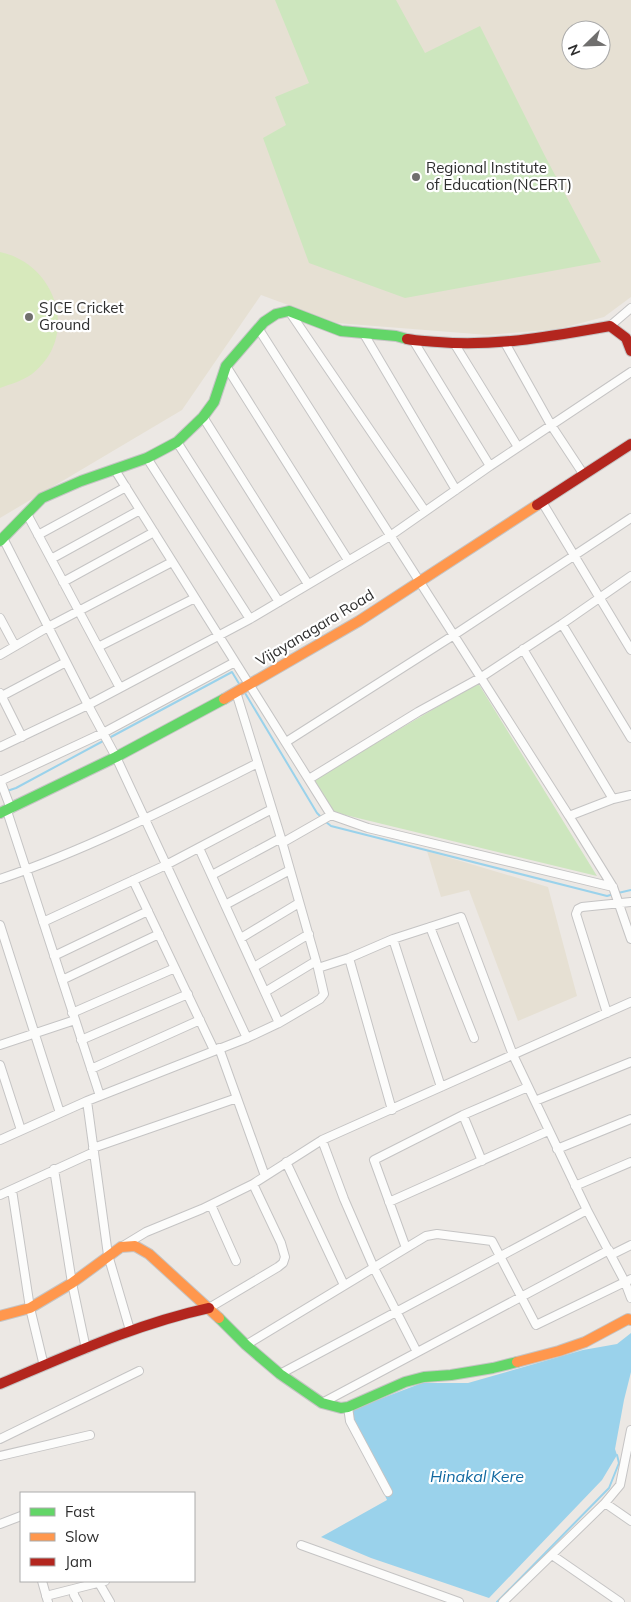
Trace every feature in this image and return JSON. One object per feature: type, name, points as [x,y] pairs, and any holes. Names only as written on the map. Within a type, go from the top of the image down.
[{"type":"street","points":[[247,1038],[116,757],[2,539],[42,498],[68,486],[147,458],[177,442],[203,417],[214,402],[226,366],[258,328],[276,314],[289,311],[341,331],[396,336],[413,340],[479,343],[542,338],[610,326],[631,308]]},
{"type":"street","points":[[289,311],[425,511]]},
{"type":"street","points":[[610,326],[626,338],[631,351]]},
{"type":"street","points":[[258,328],[614,889],[631,940]]},
{"type":"street","points":[[364,334],[456,490]]},
{"type":"street","points":[[413,340],[490,466]]},
{"type":"street","points":[[504,340],[551,425],[584,475]]},
{"type":"street","points":[[454,343],[518,447]]},
{"type":"street","points":[[226,366],[348,560]]},
{"type":"street","points":[[0,748],[88,705],[250,619],[390,536],[490,466],[631,372]]},
{"type":"street","points":[[203,417],[308,584]]},
{"type":"street","points":[[177,442],[279,602]]},
{"type":"street","name":"Vijayanagara Road","points":[[6,811],[116,757],[250,685],[359,621],[631,444]]},
{"type":"street","points":[[147,458],[250,619]]},
{"type":"street","points":[[114,470],[331,815],[378,830],[614,889]]},
{"type":"street","points":[[38,535],[126,488]]},
{"type":"street","points":[[542,502],[631,650]]},
{"type":"street","points":[[51,559],[140,510]]},
{"type":"street","points":[[27,514],[120,688]]},
{"type":"street","points":[[286,742],[576,556],[631,518]]},
{"type":"street","points":[[63,582],[154,532]]},
{"type":"street","points":[[0,654],[172,562]]},
{"type":"street","points":[[309,780],[418,712],[480,678],[631,576]]},
{"type":"street","points":[[98,647],[194,598]]},
{"type":"street","points":[[0,618],[15,646]]},
{"type":"street","points":[[562,624],[631,738]]},
{"type":"street","points":[[523,649],[614,799]]},
{"type":"street","points":[[22,737],[1,695],[66,662]]},
{"type":"street","points":[[100,1096],[6,811],[1,783],[103,733],[235,662]]},
{"type":"street","points":[[0,1140],[87,1101],[247,1038],[279,1023],[320,999],[324,994],[282,840],[236,692]]},
{"type":"street","points":[[0,879],[145,820],[258,763]]},
{"type":"street","points":[[569,816],[614,799],[631,795]]},
{"type":"street","points":[[43,922],[166,865],[272,809]]},
{"type":"street","points":[[212,876],[331,815]]},
{"type":"street","points":[[199,848],[279,1023]]},
{"type":"street","points":[[225,905],[290,870]]},
{"type":"street","points":[[133,880],[200,1020],[217,1049],[265,1176]]},
{"type":"street","points":[[607,1013],[576,914],[578,909],[582,907],[618,901],[631,902]]},
{"type":"street","points":[[241,938],[299,903]]},
{"type":"street","points":[[54,956],[148,910]]},
{"type":"street","points":[[265,992],[317,964],[349,958],[393,939],[461,916],[513,1055],[587,1210],[628,1281],[631,1298]]},
{"type":"street","points":[[0,925],[60,1113]]},
{"type":"street","points":[[430,927],[474,1038]]},
{"type":"street","points":[[62,980],[159,934]]},
{"type":"street","points":[[254,967],[309,934]]},
{"type":"street","points":[[393,939],[441,1088]]},
{"type":"street","points":[[349,958],[392,1110]]},
{"type":"street","points":[[0,1044],[36,1033],[74,1017],[175,968]]},
{"type":"street","points":[[81,1040],[188,994]]},
{"type":"street","points":[[0,1316],[30,1308],[72,1284],[108,1255],[146,1232],[211,1205],[253,1184],[322,1140],[631,1002]]},
{"type":"street","points":[[90,1070],[200,1020]]},
{"type":"street","points":[[535,1101],[630,1063]]},
{"type":"street","points":[[0,1065],[21,1130]]},
{"type":"street","points":[[406,1248],[374,1160],[463,1115],[528,1087]]},
{"type":"street","points":[[0,1195],[93,1150],[237,1098]]},
{"type":"street","points":[[87,1101],[108,1255],[130,1330]]},
{"type":"street","points":[[463,1115],[482,1161]]},
{"type":"street","points":[[557,1149],[631,1118]]},
{"type":"street","points":[[389,1202],[548,1131]]},
{"type":"street","points":[[322,1140],[344,1199],[374,1268],[417,1352]]},
{"type":"street","points":[[286,1162],[344,1286]]},
{"type":"street","points":[[575,1186],[631,1162]]},
{"type":"street","points":[[54,1169],[72,1284],[86,1348]]},
{"type":"street","points":[[0,1384],[130,1330],[177,1315],[208,1308],[278,1267],[286,1257],[253,1184]]},
{"type":"street","points":[[12,1190],[30,1308],[44,1366]]},
{"type":"street","points":[[211,1205],[236,1261]]},
{"type":"street","points":[[280,1374],[587,1210]]},
{"type":"street","points":[[246,1344],[426,1236],[437,1234],[492,1241],[536,1325],[628,1281]]},
{"type":"street","points":[[322,1403],[521,1296],[610,1252],[631,1245]]},
{"type":"street","points":[[121,1247],[135,1246],[142,1249],[280,1374],[322,1403],[341,1408],[348,1407],[405,1382],[424,1377],[451,1375],[493,1368],[560,1351],[585,1342],[628,1319],[631,1320]]},
{"type":"street","points":[[0,1439],[139,1371]]},
{"type":"street","points":[[348,1407],[350,1421],[388,1492]]},
{"type":"street","points":[[503,1602],[606,1503],[620,1485],[629,1455],[631,1430]]},
{"type":"street","points":[[0,1456],[90,1435]]},
{"type":"street","points":[[606,1503],[631,1522]]},
{"type":"street","points":[[0,1524],[20,1516]]},
{"type":"street","points":[[301,1545],[459,1602]]},
{"type":"street","points":[[552,1554],[620,1602]]},
{"type":"street","points":[[42,1582],[47,1599],[74,1589],[102,1582],[110,1602]]},
{"type":"street","points":[[74,1589],[74,1595],[78,1602]]},
{"type":"shaded area","name":"Regional Institute of Education(NCERT)","points":[[0,0],[631,0],[631,297],[604,317],[558,329],[488,335],[337,323],[261,295],[182,410],[0,518]]},
{"type":"shaded area","points":[[427,851],[548,887],[577,996],[518,1021],[469,890],[441,897]]},
{"type":"green space","points":[[275,0],[396,0],[425,53],[480,26],[601,262],[405,298],[309,263],[263,138],[286,125],[275,97],[309,83]]},
{"type":"green space","name":"SJCE Cricket Ground","points":[[0,252],[20,259],[36,271],[48,286],[55,304],[58,322],[55,341],[47,359],[32,374],[0,388]]},
{"type":"green space","points":[[478,683],[597,876],[333,812],[313,780]]},
{"type":"water","name":"Hinakal Kere","points":[[631,1333],[631,1372],[615,1449],[617,1455],[602,1480],[489,1598],[371,1558],[321,1537],[387,1500],[346,1412],[422,1383],[468,1383],[583,1350],[617,1344]]},
{"type":"waterway","points":[[109,738],[232,672],[241,687]]},
{"type":"waterway","points":[[245,693],[321,817]]},
{"type":"waterway","points":[[7,791],[105,740]]},
{"type":"waterway","points":[[326,822],[331,826],[607,896],[614,894]]},
{"type":"waterway","points":[[618,893],[631,890]]},
{"type":"waterway","points":[[497,1602],[609,1488],[619,1463],[617,1455]]},
{"type":"traffic: fast","points":[[0,541],[42,498],[81,481],[147,458],[177,442],[203,417],[214,402],[226,366],[264,322],[276,314],[289,311],[341,331],[396,336],[407,339]]},
{"type":"traffic: fast","points":[[0,813],[116,757],[224,699]]},
{"type":"traffic: fast","points":[[219,1318],[246,1345],[280,1374],[322,1403],[341,1408],[348,1407],[405,1382],[424,1377],[451,1375],[517,1362]]},
{"type":"traffic: slow","points":[[224,699],[359,621],[537,505]]},
{"type":"traffic: slow","points":[[0,1316],[30,1308],[72,1283],[121,1247],[135,1246],[149,1254],[219,1318]]},
{"type":"traffic: slow","points":[[517,1362],[585,1342],[628,1319],[631,1320]]},
{"type":"traffic: jam","points":[[407,339],[460,343],[503,342],[610,326],[626,338],[631,351]]},
{"type":"traffic: jam","points":[[537,505],[631,444]]},
{"type":"traffic: jam","points":[[0,1384],[129,1331],[209,1308]]},
{"type":"place","name":"Regional Institute of Education(NCERT)","points":[[416,177]]},
{"type":"place","name":"SJCE Cricket Ground","points":[[29,317]]}]
